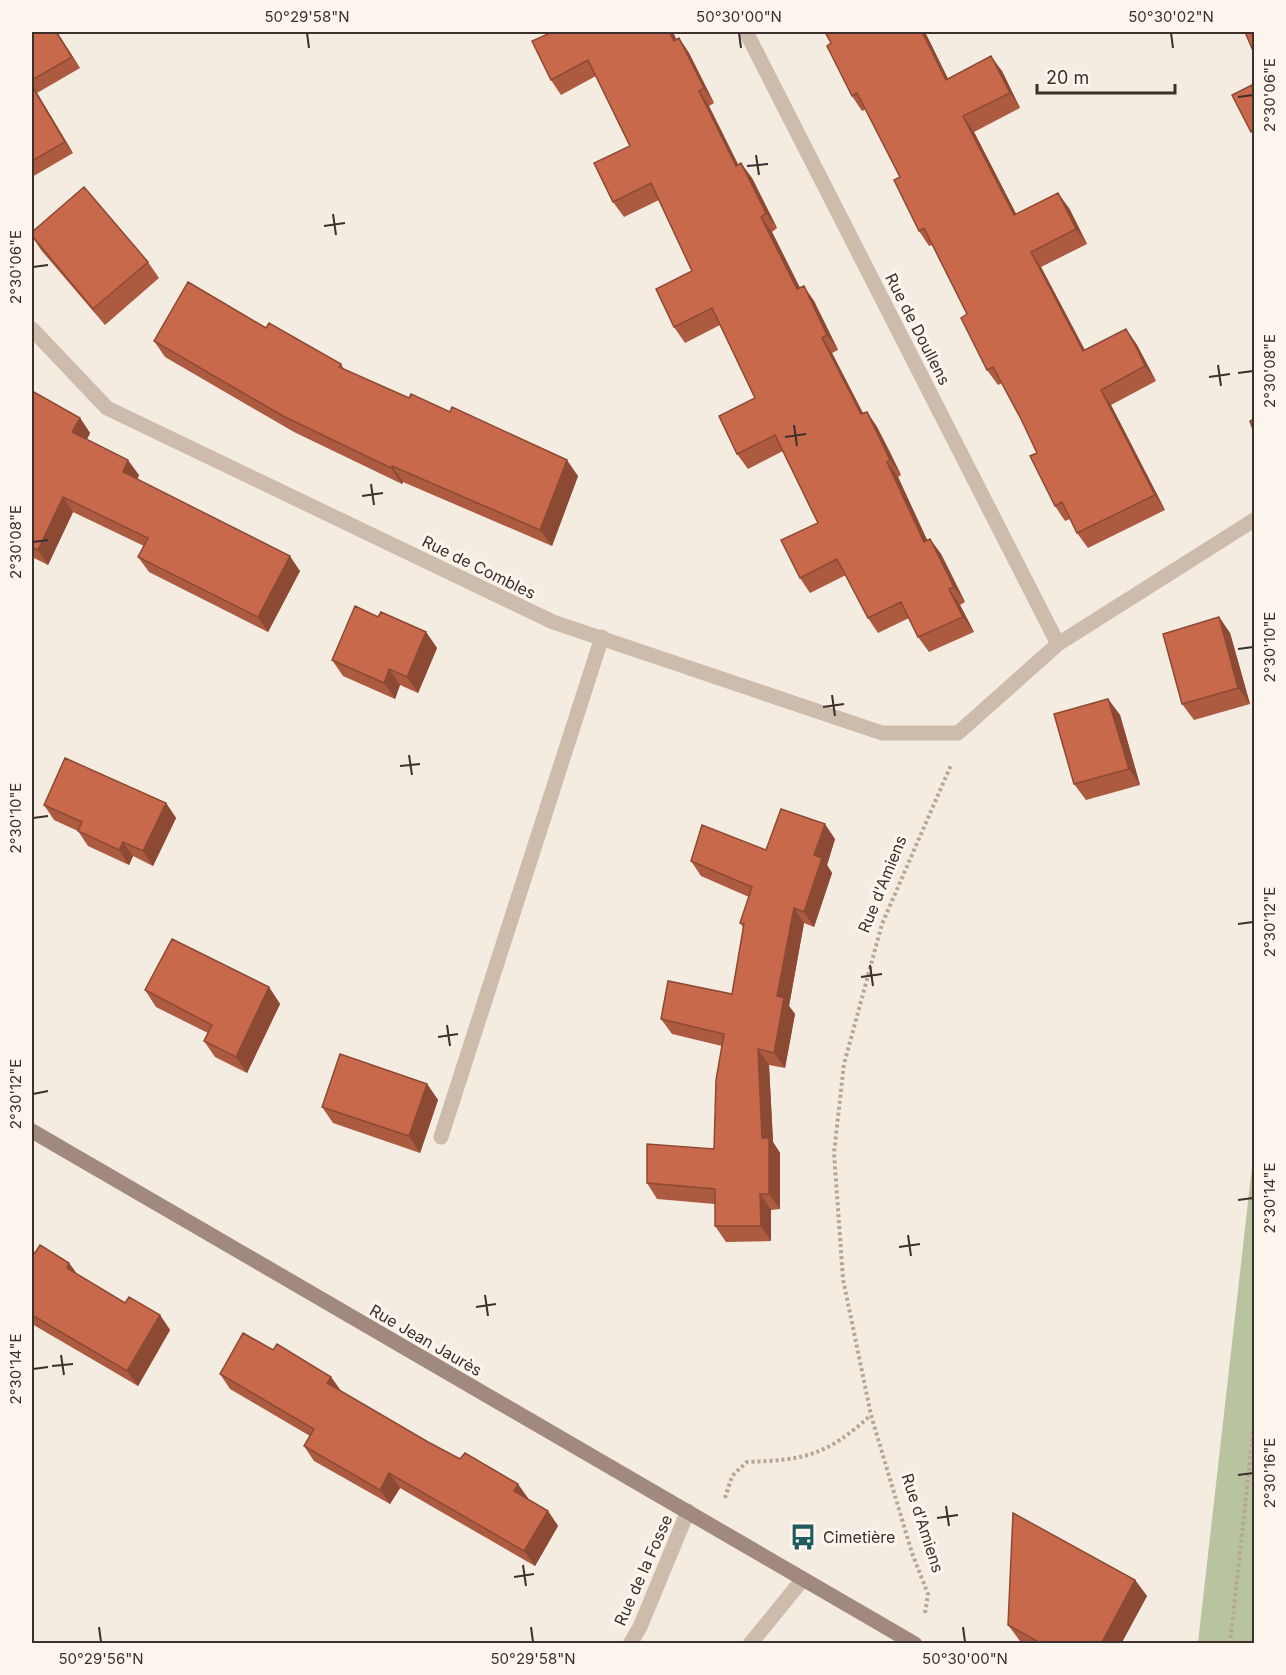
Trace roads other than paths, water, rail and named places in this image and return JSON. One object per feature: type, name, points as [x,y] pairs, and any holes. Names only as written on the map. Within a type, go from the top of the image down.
[{"type":"main road","name":"Rue Jean Jaurès","points":[[32,1131],[915,1644]]},
{"type":"street","name":"Rue de Doullens","points":[[746,32],[1058,644]]},
{"type":"street","name":"Rue de Combles","points":[[32,329],[107,408],[553,622],[882,734],[958,733],[1058,644]]},
{"type":"street","points":[[1058,644],[1254,520]]},
{"type":"street","points":[[441,1137],[602,638]]},
{"type":"street","name":"Rue de la Fosse","points":[[630,1644],[640,1627],[688,1511]]},
{"type":"street","points":[[750,1644],[803,1580]]},
{"type":"place","name":"Cimetière","points":[[803,1537]]}]
